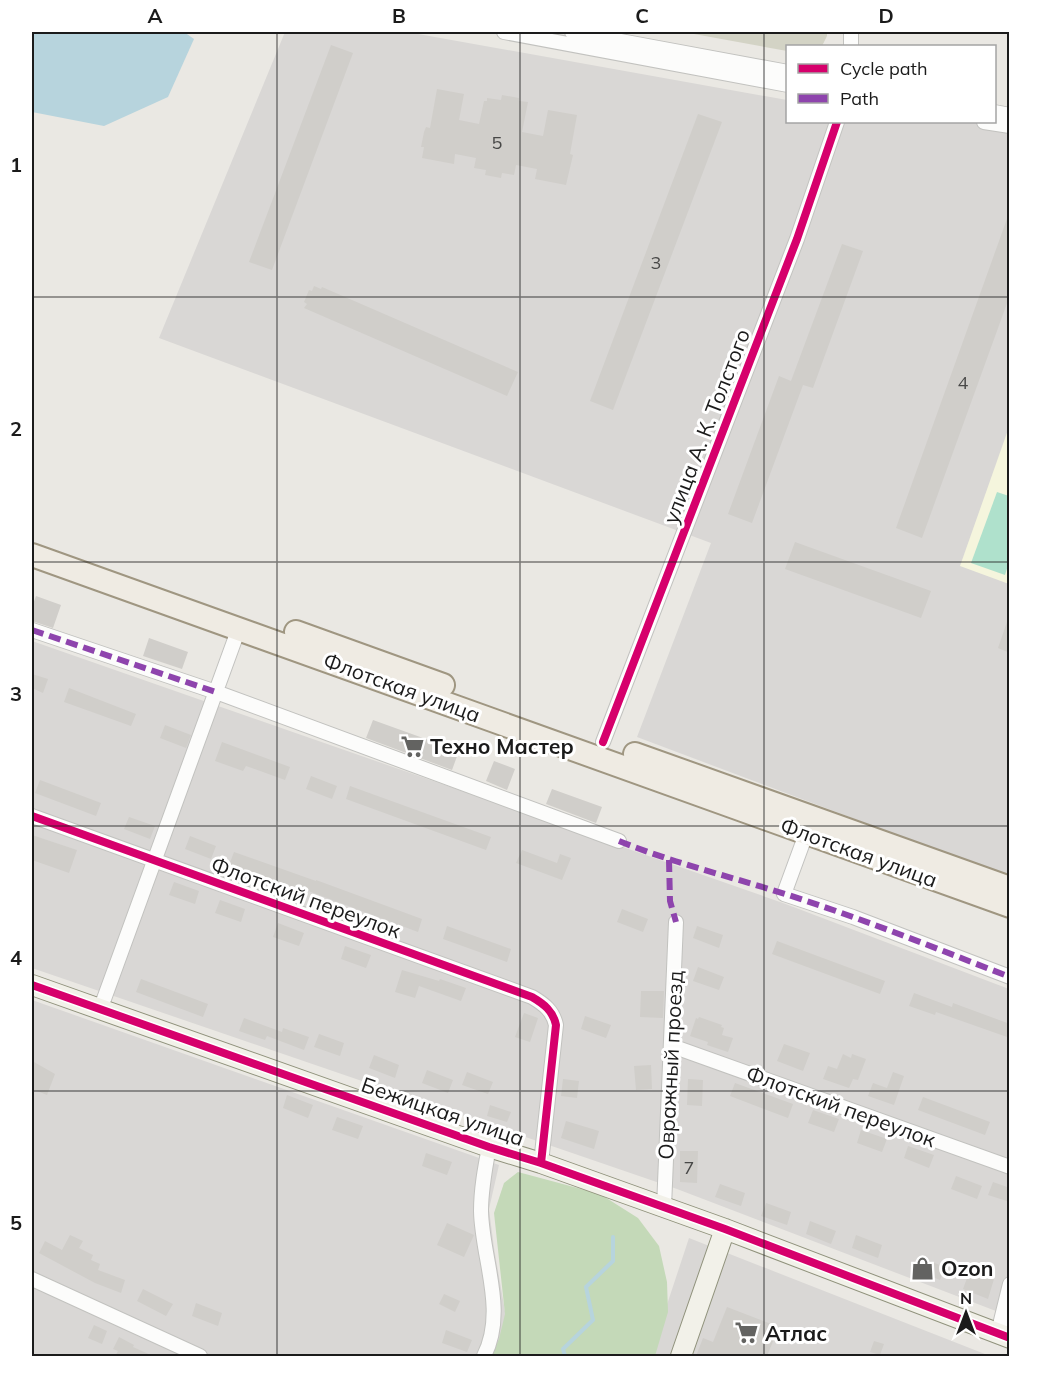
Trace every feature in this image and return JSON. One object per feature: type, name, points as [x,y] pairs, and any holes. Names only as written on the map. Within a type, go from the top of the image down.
[{"type":"main road","name":"Флотская улица","points":[[32,539],[1010,888]]},
{"type":"main road","name":"Флотская улица","points":[[32,555],[1010,906]]},
{"type":"street","points":[[504,32],[786,85]]},
{"type":"street","points":[[572,32],[786,72]]},
{"type":"street","name":"улица А. К. Толстого","points":[[603,742],[793,251],[837,123]]},
{"type":"street","points":[[990,123],[1010,126]]},
{"type":"street","points":[[100,1010],[239,628]]},
{"type":"street","points":[[32,630],[216,692],[619,841]]},
{"type":"street","name":"Флотский переулок","points":[[32,816],[532,997],[544,1004],[552,1012],[556,1025],[541,1162]]},
{"type":"street","points":[[806,834],[784,894],[853,917],[1010,977]]},
{"type":"street","name":"Овражный проезд","points":[[664,1207],[676,922]]},
{"type":"street","name":"Бежицкая улица","points":[[32,985],[489,1147],[541,1162],[1004,1335]]},
{"type":"street","name":"Флотский переулок","points":[[672,1046],[1010,1167]]},
{"type":"street","points":[[484,1356],[488,1348],[494,1317],[494,1298],[481,1212],[489,1147]]},
{"type":"street","points":[[681,1356],[725,1229]]},
{"type":"street","points":[[32,1279],[200,1356]]},
{"type":"street","points":[[1004,1335],[1010,1284]]},
{"type":"shaded area","points":[[285,32],[407,32],[786,100],[786,123],[1009,125],[1009,877],[637,737],[711,543],[159,338]]},
{"type":"shaded area","points":[[683,32],[827,32],[822,45],[786,45],[786,51]]},
{"type":"shaded area","points":[[1009,427],[1009,584],[960,566]]},
{"type":"shaded area","points":[[32,641],[783,903],[1009,989],[1009,1316],[677,1189],[32,968]]},
{"type":"shaded area","points":[[32,1000],[499,1165],[489,1209],[506,1317],[495,1356],[32,1356]]},
{"type":"shaded area","points":[[518,1172],[600,1194],[638,1218],[659,1246],[667,1282],[668,1312],[655,1356],[491,1356],[499,1339],[505,1314],[494,1213],[504,1183]]},
{"type":"shaded area","points":[[689,1238],[990,1356],[650,1356]]},
{"type":"green space","points":[[997,492],[1009,496],[1009,562],[1005,575],[971,563]]},
{"type":"water","points":[[32,32],[184,32],[194,39],[168,97],[104,126],[32,112]]},
{"type":"building","points":[[331,45],[353,53],[272,270],[249,262]]},
{"type":"building","points":[[437,89],[464,94],[459,120],[479,124],[484,101],[487,101],[487,98],[501,100],[502,95],[519,98],[519,101],[528,102],[522,132],[543,136],[548,110],[577,115],[570,154],[573,155],[566,185],[535,179],[537,169],[516,165],[514,175],[502,173],[501,178],[485,175],[486,170],[474,168],[476,158],[455,154],[454,164],[422,158],[424,147],[421,147],[424,132],[426,127],[430,128]]},
{"type":"building","points":[[698,114],[722,122],[613,410],[590,401]]},
{"type":"building","points":[[1008,216],[1010,295],[922,538],[896,528]]},
{"type":"building","points":[[842,244],[863,251],[813,388],[803,385],[752,523],[728,514],[779,376],[791,381]]},
{"type":"building","points":[[314,286],[321,289],[322,287],[518,372],[507,396],[304,308],[307,304],[304,302],[309,290],[312,291]]},
{"type":"building","points":[[795,542],[931,591],[921,618],[785,569]]},
{"type":"building","points":[[36,596],[61,605],[53,628],[32,621],[32,607]]},
{"type":"building","points":[[1008,619],[1010,619],[1010,653],[998,648]]},
{"type":"building","points":[[149,638],[188,652],[182,669],[143,656]]},
{"type":"building","points":[[32,674],[48,679],[43,693],[32,688]]},
{"type":"building","points":[[69,688],[136,714],[131,726],[64,702]]},
{"type":"building","name":"Техно Мастер","points":[[373,720],[459,751],[452,770],[366,738]]},
{"type":"building","points":[[165,725],[191,735],[186,748],[160,738]]},
{"type":"building","points":[[222,742],[290,767],[285,780],[246,766],[243,771],[215,761]]},
{"type":"building","points":[[494,761],[515,769],[507,790],[486,781]]},
{"type":"building","points":[[311,776],[337,786],[332,799],[306,789]]},
{"type":"building","points":[[40,780],[101,803],[96,816],[35,793]]},
{"type":"building","points":[[350,786],[491,837],[486,850],[346,799]]},
{"type":"building","points":[[552,789],[602,807],[596,823],[546,804]]},
{"type":"building","points":[[129,817],[155,826],[150,839],[124,829]]},
{"type":"building","points":[[32,835],[77,850],[69,873],[32,860]]},
{"type":"building","points":[[190,836],[216,846],[211,859],[185,849]]},
{"type":"building","points":[[522,850],[557,863],[560,854],[571,858],[562,880],[516,863]]},
{"type":"building","points":[[234,852],[422,919],[418,932],[295,886],[294,888],[229,865]]},
{"type":"building","points":[[174,882],[199,891],[195,904],[169,895]]},
{"type":"building","points":[[220,900],[245,909],[241,922],[215,913]]},
{"type":"building","points":[[622,909],[648,919],[643,932],[617,922]]},
{"type":"building","points":[[278,923],[304,933],[299,946],[273,937]]},
{"type":"building","points":[[447,926],[511,949],[507,962],[443,939]]},
{"type":"building","points":[[697,926],[723,935],[719,948],[693,938]]},
{"type":"building","points":[[777,941],[885,981],[880,994],[772,954]]},
{"type":"building","points":[[345,946],[371,955],[366,968],[341,959]]},
{"type":"building","points":[[698,967],[724,977],[719,990],[693,981]]},
{"type":"building","points":[[402,970],[466,988],[461,1001],[419,986],[415,998],[395,992]]},
{"type":"building","points":[[141,979],[208,1004],[203,1017],[136,992]]},
{"type":"building","points":[[641,991],[664,991],[663,1018],[640,1017]]},
{"type":"building","points":[[914,993],[952,1007],[953,1003],[1010,1024],[1010,1038],[936,1012],[935,1015],[909,1006]]},
{"type":"building","points":[[524,1013],[538,1018],[530,1042],[515,1037]]},
{"type":"building","points":[[585,1016],[611,1025],[606,1038],[581,1029]]},
{"type":"building","points":[[244,1018],[282,1032],[283,1028],[309,1037],[304,1050],[267,1036],[265,1040],[239,1031]]},
{"type":"building","points":[[696,1018],[722,1025],[721,1027],[724,1028],[722,1035],[733,1038],[728,1052],[690,1036]]},
{"type":"building","points":[[319,1034],[344,1043],[340,1056],[314,1047]]},
{"type":"building","points":[[784,1044],[810,1053],[803,1071],[777,1061]]},
{"type":"building","points":[[843,1054],[851,1058],[852,1054],[866,1059],[858,1080],[853,1079],[849,1088],[823,1079],[828,1066],[837,1069]]},
{"type":"building","points":[[374,1055],[399,1065],[395,1078],[369,1068]]},
{"type":"building","points":[[34,1062],[55,1074],[47,1095],[32,1089]]},
{"type":"building","points":[[651,1065],[652,1089],[636,1090],[634,1066]]},
{"type":"building","points":[[427,1070],[453,1080],[448,1093],[422,1083]]},
{"type":"building","points":[[467,1072],[493,1082],[488,1094],[462,1085]]},
{"type":"building","points":[[893,1072],[904,1076],[894,1105],[868,1096],[873,1083],[887,1088]]},
{"type":"building","points":[[563,1079],[579,1081],[577,1098],[561,1096]]},
{"type":"building","points":[[688,1079],[703,1080],[702,1106],[687,1105]]},
{"type":"building","points":[[735,1083],[793,1104],[788,1118],[730,1096]]},
{"type":"building","points":[[287,1095],[313,1105],[308,1118],[283,1108]]},
{"type":"building","points":[[923,1097],[990,1122],[985,1135],[918,1110]]},
{"type":"building","points":[[490,1105],[511,1112],[507,1122],[487,1116]]},
{"type":"building","points":[[813,1110],[839,1119],[834,1132],[808,1123]]},
{"type":"building","points":[[337,1117],[363,1126],[358,1139],[332,1130]]},
{"type":"building","points":[[566,1121],[599,1131],[594,1149],[561,1138]]},
{"type":"building","points":[[861,1130],[887,1139],[882,1152],[857,1143]]},
{"type":"building","points":[[908,1146],[934,1155],[929,1168],[904,1158]]},
{"type":"building","points":[[680,1151],[698,1151],[697,1183],[680,1182]]},
{"type":"building","points":[[426,1153],[452,1162],[447,1175],[422,1166]]},
{"type":"building","points":[[956,1176],[982,1186],[977,1199],[951,1189]]},
{"type":"building","points":[[993,1182],[1010,1188],[1010,1202],[988,1195]]},
{"type":"building","points":[[720,1184],[745,1193],[741,1206],[715,1197]]},
{"type":"building","points":[[766,1203],[791,1212],[787,1225],[761,1216]]},
{"type":"building","points":[[810,1221],[836,1231],[831,1244],[806,1234]]},
{"type":"building","points":[[447,1223],[474,1235],[464,1257],[437,1245]]},
{"type":"building","points":[[70,1235],[83,1241],[79,1248],[93,1255],[91,1260],[100,1264],[98,1270],[125,1280],[121,1293],[95,1283],[39,1253],[45,1241],[62,1250]]},
{"type":"building","points":[[856,1235],[882,1245],[878,1258],[852,1248]]},
{"type":"building","points":[[919,1257],[945,1267],[940,1280],[915,1270]]},
{"type":"building","points":[[970,1270],[994,1279],[988,1299],[963,1289]]},
{"type":"building","points":[[143,1289],[173,1304],[166,1316],[137,1301]]},
{"type":"building","points":[[444,1294],[460,1301],[455,1312],[439,1304]]},
{"type":"building","points":[[196,1303],[222,1313],[218,1326],[192,1316]]},
{"type":"building","name":"Атлас","points":[[727,1307],[779,1327],[767,1356],[696,1356],[703,1338],[713,1342]]},
{"type":"building","points":[[94,1325],[107,1331],[102,1344],[88,1338]]},
{"type":"building","points":[[446,1330],[472,1340],[467,1352],[442,1343]]},
{"type":"building","points":[[119,1337],[134,1345],[133,1347],[153,1356],[115,1356],[118,1351],[113,1349]]},
{"type":"building","points":[[874,1341],[884,1344],[880,1355],[870,1352]]},
{"type":"waterway","points":[[565,1356],[563,1349],[593,1320],[586,1287],[613,1261],[613,1237]]},
{"type":"marked path","points":[[32,630],[216,692]]},
{"type":"marked path","points":[[619,841],[842,913],[1010,977]]},
{"type":"marked path","points":[[669,860],[670,901],[676,922]]},
{"type":"cycle path","points":[[603,742],[797,239],[837,123]]},
{"type":"cycle path","points":[[32,816],[532,997],[540,1002],[550,1012],[556,1025],[541,1163]]},
{"type":"cycle path","points":[[32,985],[725,1229],[1010,1338]]},
{"type":"place","name":"Техно Мастер","points":[[412,746]]},
{"type":"place","name":"Ozon","points":[[923,1268]]},
{"type":"place","name":"Атлас","points":[[747,1333]]}]
